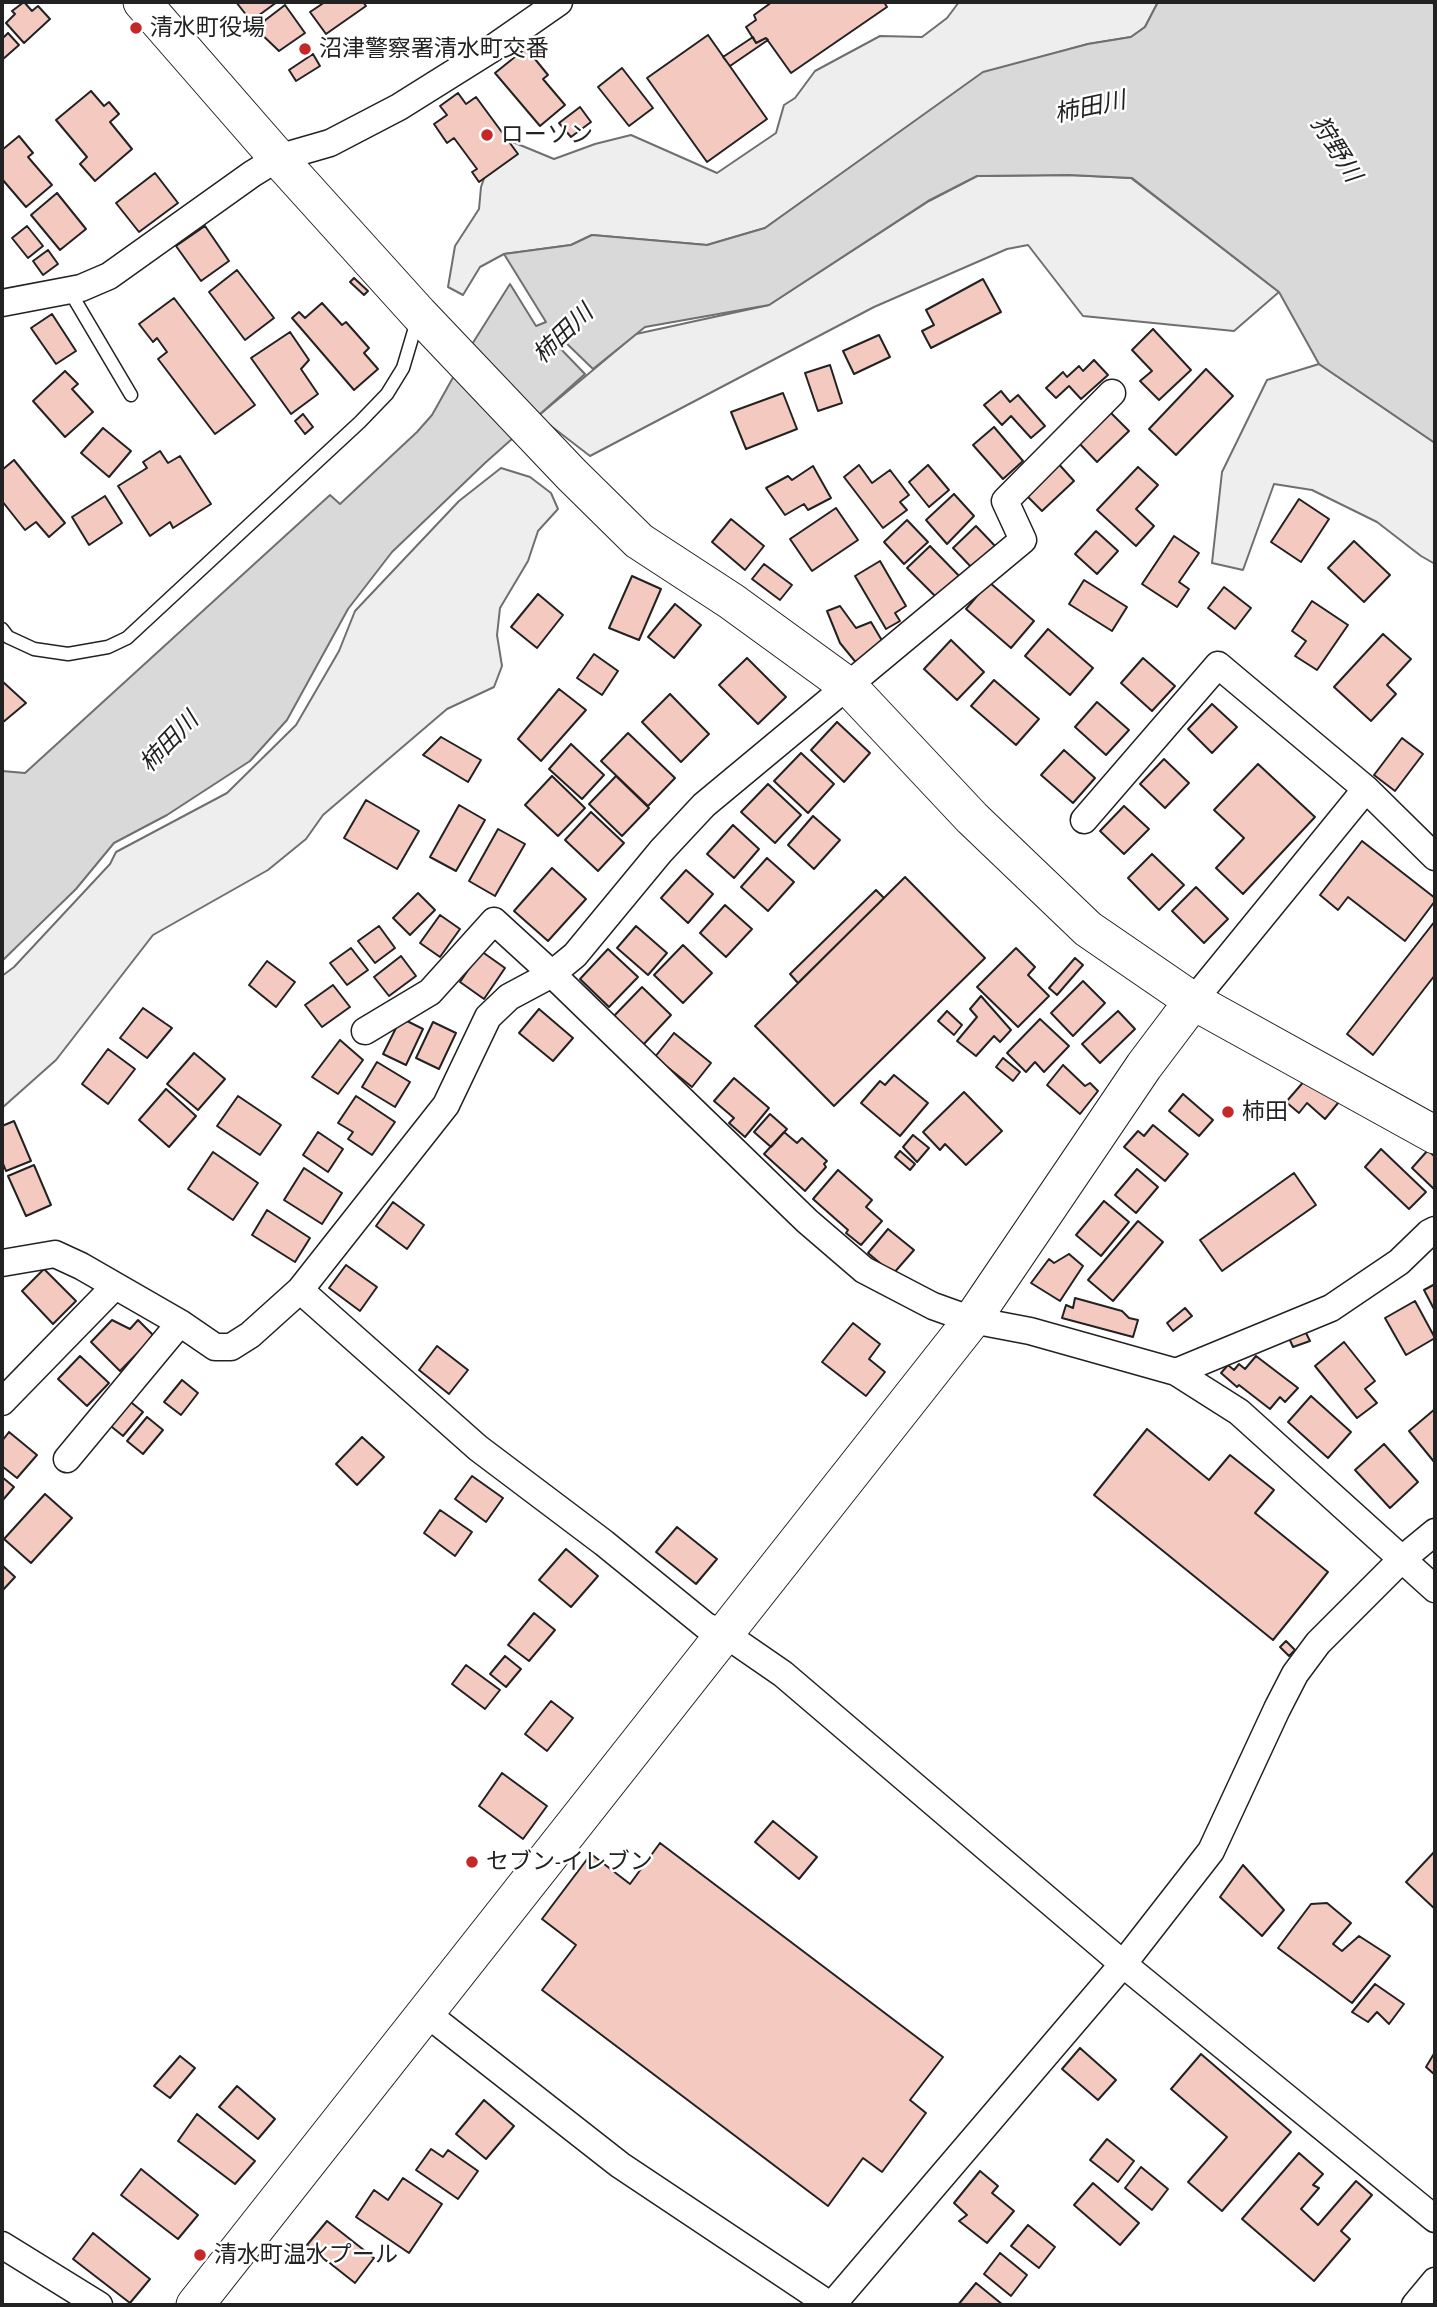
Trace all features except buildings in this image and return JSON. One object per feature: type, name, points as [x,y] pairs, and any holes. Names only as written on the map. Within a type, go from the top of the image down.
[{"type":"street","points":[[142,2],[431,327],[639,541],[731,601],[848,686],[972,818],[1088,929],[1193,1001],[1435,1135]]},
{"type":"street","points":[[2,303],[81,288],[109,276],[278,158],[330,143],[399,107],[490,50],[559,2]]},
{"type":"street","points":[[2,1263],[55,1254],[115,1286],[215,1347],[231,1347],[250,1335],[300,1290],[446,1105],[488,1017],[509,997],[552,974],[575,955],[661,851],[704,805],[1023,540],[1005,501],[1112,393]]},
{"type":"street","points":[[1084,820],[1218,665],[1366,789],[1435,857]]},
{"type":"street","points":[[195,2305],[972,1320],[1144,1066],[1193,1001],[1366,789]]},
{"type":"street","points":[[365,1031],[430,992],[494,921],[807,1220],[864,1270],[933,1306],[972,1320],[1030,1331],[1176,1372],[1239,1412],[1435,1589]]},
{"type":"street","points":[[1176,1372],[1331,1308],[1399,1262],[1435,1230]]},
{"type":"street","points":[[2,1402],[115,1286]]},
{"type":"street","points":[[300,1290],[478,1448],[604,1542],[706,1626],[725,1634],[783,1674],[1123,1964],[1435,2218]]},
{"type":"street","points":[[67,1459],[180,1324]]},
{"type":"street","points":[[426,2013],[620,2165],[831,2305],[1123,1964],[1211,1851],[1295,1674],[1318,1643],[1401,1560],[1435,1532]]},
{"type":"street","points":[[2,2245],[99,2305]]},
{"type":"street","points":[[1415,2305],[1435,2281]]},
{"type":"lane","points":[[69,290],[131,395]]},
{"type":"lane","points":[[2,629],[8,637],[34,649],[68,654],[108,647],[127,638],[360,422],[387,394],[431,327]]},
{"type":"shaded area","points":[[959,2],[1158,2],[1145,27],[1131,37],[1088,44],[983,73],[765,228],[707,245],[592,235],[571,245],[504,254],[480,267],[463,295],[448,287],[455,246],[479,209],[481,187],[490,161],[508,140],[554,159],[595,144],[631,135],[717,173],[776,133],[784,105],[795,98],[815,71],[880,36],[922,37],[947,18]]},
{"type":"shaded area","points":[[1069,175],[1131,178],[1279,292],[1234,331],[1083,316],[1028,245],[1007,249],[874,307],[590,456],[538,416],[636,334],[769,305],[929,201],[977,176]]},
{"type":"shaded area","points":[[1319,364],[1435,443],[1435,564],[1377,522],[1312,490],[1274,484],[1243,570],[1212,563],[1222,472],[1267,380]]},
{"type":"shaded area","points":[[501,468],[530,477],[551,493],[558,509],[538,531],[528,561],[500,608],[497,635],[502,666],[494,687],[447,709],[323,815],[306,839],[268,870],[153,935],[56,1060],[2,1108],[2,976],[14,967],[110,864],[116,852],[227,793],[296,725],[339,651],[355,611],[459,501]]},
{"type":"water","points":[[1158,2],[1433,2],[1435,443],[1319,364],[1279,292],[1132,178],[1069,175],[977,176],[928,201],[769,305],[645,327],[593,369],[561,338],[556,344],[585,374],[485,463],[392,552],[348,609],[287,720],[250,761],[167,815],[114,843],[76,889],[2,961],[2,771],[25,773],[330,495],[340,504],[417,432],[432,415],[510,284],[536,326],[546,322],[504,254],[571,245],[592,235],[707,245],[765,228],[983,72],[1088,44],[1131,37],[1145,27]]},
{"type":"place","name":"清水町役場","points":[[136,28]]},
{"type":"place","name":"沼津警察署清水町交番","points":[[305,49]]},
{"type":"place","name":"ローソン","points":[[487,135]]},
{"type":"place","name":"柿田","points":[[1228,1112]]},
{"type":"place","name":"セブン-イレブン","points":[[472,1862]]},
{"type":"place","name":"清水町温水プール","points":[[200,2255]]},
{"type":"water label","name":"柿田川","points":[[1090,107]]},
{"type":"water label","name":"狩野川","points":[[1336,149]]},
{"type":"water label","name":"柿田川","points":[[563,334]]},
{"type":"water label","name":"柿田川","points":[[169,742]]}]
